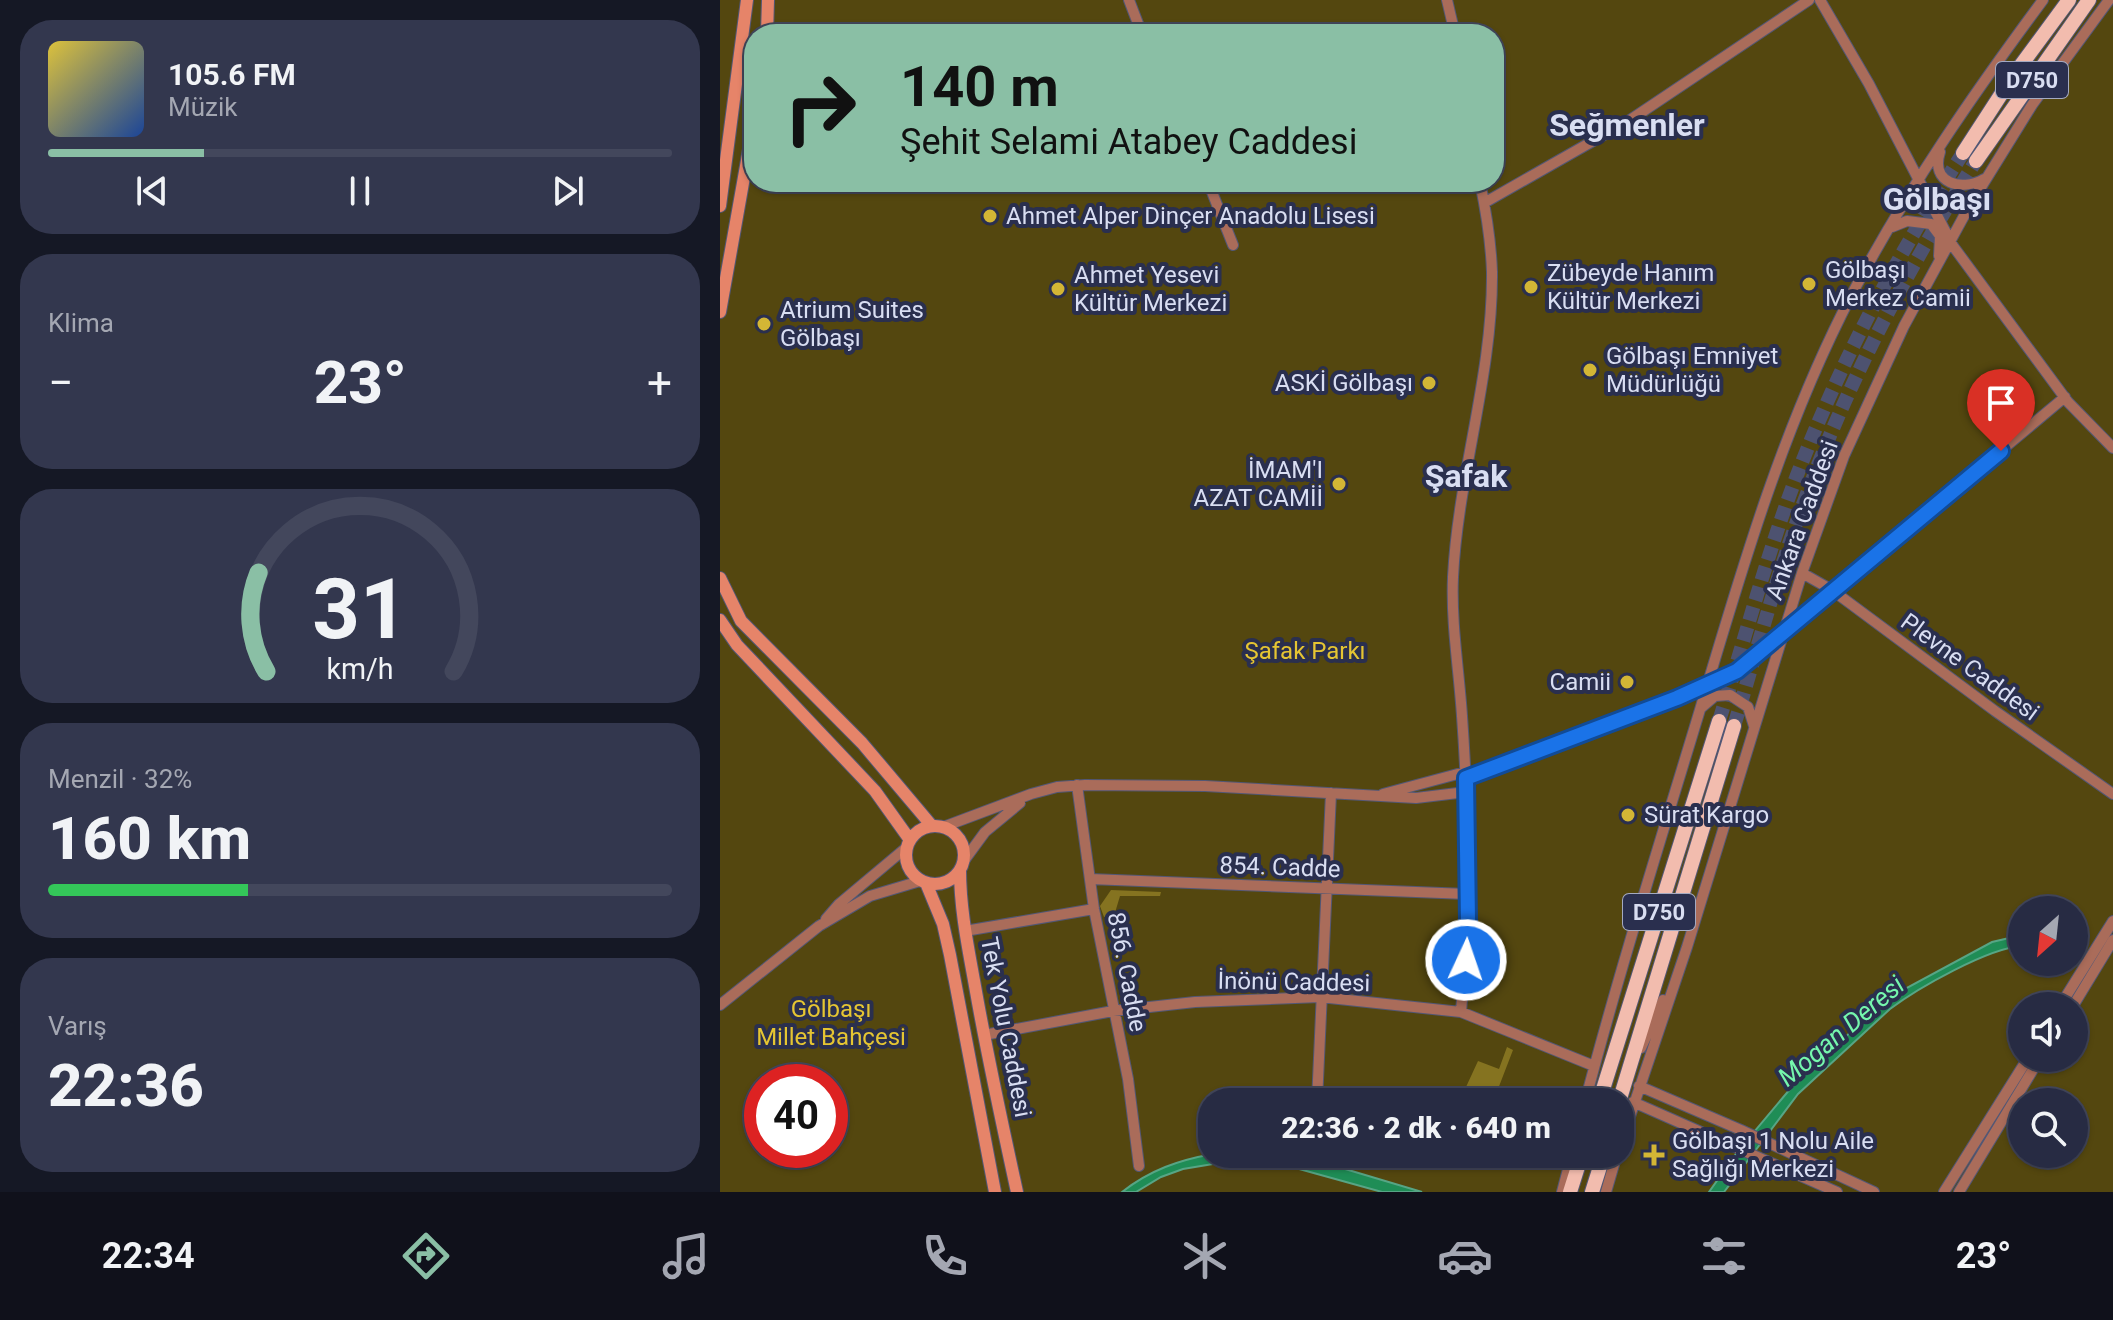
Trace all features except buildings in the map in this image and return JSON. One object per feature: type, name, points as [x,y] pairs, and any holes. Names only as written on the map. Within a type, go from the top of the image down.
[{"type":"highway","name":"D750","points":[[2069,0],[2013,76],[1970,157],[2089,0]]},
{"type":"highway","name":"D750","points":[[1603,1088],[1719,721]]},
{"type":"highway","name":"D750","points":[[1631,1088],[1734,726]]},
{"type":"highway","points":[[1570,1192],[1578,1168]]},
{"type":"highway","points":[[1592,1192],[1600,1168]]},
{"type":"main road","points":[[720,206],[747,0]]},
{"type":"main road","points":[[767,24],[768,0]]},
{"type":"main road","points":[[720,312],[744,177]]},
{"type":"main road","points":[[720,578],[741,621],[862,743],[937,827]]},
{"type":"main road","points":[[720,620],[737,645],[875,791],[908,843]]},
{"type":"main road","points":[[937,827],[951,831],[962,845],[962,866],[949,881],[923,882],[909,870],[906,862],[908,843],[916,833],[937,827]]},
{"type":"main road","name":"Tek Yolu Caddesi","points":[[962,866],[960,894],[965,931],[1017,1192]]},
{"type":"main road","name":"Tek Yolu Caddesi","points":[[923,882],[943,924],[995,1192]]},
{"type":"street","points":[[1129,0],[1138,24]]},
{"type":"street","points":[[1447,0],[1453,24]]},
{"type":"street","points":[[1504,192],[1630,120],[1809,0]]},
{"type":"street","points":[[1820,0],[1920,180],[1950,241],[2065,397],[2113,448]]},
{"type":"street","name":"Ankara Caddesi","points":[[1588,1088],[1718,648],[1757,523],[1791,432],[1852,295],[1890,228],[1984,79],[2043,0]]},
{"type":"street","name":"Ankara Caddesi","points":[[1632,1084],[1687,947],[1802,573],[1852,437],[1898,338],[1950,241],[2069,52],[2109,0]]},
{"type":"street","points":[[1942,147],[1938,167],[1948,180],[1964,187],[1988,177]]},
{"type":"street","points":[[1212,192],[1233,245]]},
{"type":"street","points":[[1461,1012],[1467,947],[1466,792],[1453,581],[1458,520],[1488,342],[1492,272],[1482,192]]},
{"type":"street","points":[[1484,203],[1503,192]]},
{"type":"street","points":[[1890,228],[1916,220],[1935,228],[1941,244],[1933,272]]},
{"type":"street","points":[[1381,794],[1465,775],[1677,698],[1745,666],[2065,397]]},
{"type":"street","name":"Plevne Caddesi","points":[[1802,573],[1832,590],[2113,794]]},
{"type":"street","points":[[1718,648],[1717,657],[1722,665],[1734,669],[1745,666]]},
{"type":"street","points":[[1677,698],[1693,699],[1699,712],[1711,698],[1730,695],[1751,711],[1754,732]]},
{"type":"street","points":[[937,827],[1031,794],[1077,785],[1205,786],[1416,798],[1466,792]]},
{"type":"street","name":"856. Cadde","points":[[1077,785],[1094,909],[1128,1079],[1139,1166]]},
{"type":"street","points":[[1317,1088],[1331,793]]},
{"type":"street","points":[[962,866],[992,824],[1031,794]]},
{"type":"street","points":[[819,926],[839,904],[908,843]]},
{"type":"street","name":"854. Cadde","points":[[1090,879],[1467,894]]},
{"type":"street","points":[[720,1005],[819,926],[870,896],[923,882]]},
{"type":"street","points":[[965,931],[1094,909]]},
{"type":"street","points":[[2069,992],[2113,921]]},
{"type":"street","points":[[2081,992],[2113,940]]},
{"type":"street","name":"İnönü Caddesi","points":[[984,1035],[1113,1011],[1227,999],[1320,997],[1461,1012],[1594,1066]]},
{"type":"street","points":[[1944,1192],[2019,1072]]},
{"type":"street","points":[[1959,1192],[2032,1072]]},
{"type":"street","points":[[1632,1084],[1741,1130],[1874,1192]]},
{"type":"street","points":[[1634,1105],[1837,1192]]},
{"type":"street","points":[[1733,1145],[1741,1130]]},
{"type":"street","points":[[1767,1161],[1776,1146]]},
{"type":"street","points":[[1562,1192],[1568,1168]]},
{"type":"street","points":[[1606,1192],[1613,1168]]},
{"type":"green space","points":[[720,0],[2113,0],[2113,1192],[720,1192]]},
{"type":"shaded area","points":[[1111,890],[1161,892],[1160,896],[1120,896],[1114,916],[1104,917],[1100,906]]},
{"type":"shaded area","points":[[2008,938],[2008,948],[1935,980],[1890,1009],[1798,1094],[1724,1192],[1709,1192],[1738,1151],[1796,1082],[1888,998],[1992,942]]},
{"type":"shaded area","points":[[1507,1047],[1513,1050],[1498,1088],[1466,1087],[1478,1061],[1499,1069]]},
{"type":"shaded area","points":[[1198,1157],[1198,1166],[1161,1177],[1136,1192],[1122,1192],[1165,1167]]},
{"type":"shaded area","points":[[1296,1168],[1342,1168],[1422,1192],[1382,1192]]},
{"type":"tunnel","points":[[1719,721],[1774,542],[1811,439],[1870,313],[1963,153]]},
{"type":"tunnel","points":[[1734,726],[1792,537],[1837,419],[1901,287],[1976,161]]},
{"type":"place","name":"Ahmet Alper Dinçer Anadolu Lisesi","points":[[990,216]]},
{"type":"place","name":"Gölbaşı Merkez Camii","points":[[1809,284]]},
{"type":"place","name":"Zübeyde Hanım Kültür Merkezi","points":[[1531,287]]},
{"type":"place","name":"Ahmet Yesevi Kültür Merkezi","points":[[1058,289]]},
{"type":"place","name":"Atrium Suites Gölbaşı","points":[[764,324]]},
{"type":"place","name":"Gölbaşı Emniyet Müdürlüğü","points":[[1590,370]]},
{"type":"place","name":"ASKİ Gölbaşı","points":[[1429,383]]},
{"type":"place","name":"İMAM'I AZAT CAMİİ","points":[[1339,484]]},
{"type":"place","name":"Camii","points":[[1627,682]]},
{"type":"place","name":"Sürat Kargo","points":[[1628,815]]},
{"type":"place","name":"Gölbaşı 1 Nolu Aile Sağlığı Merkezi","points":[[1654,1155]]},
{"type":"district","name":"Seğmenler","points":[[1627,125]]},
{"type":"district","name":"Gölbaşı","points":[[1937,199]]},
{"type":"district","name":"Şafak","points":[[1466,476]]},
{"type":"route","points":[[1466,960],[1466,778],[1677,698],[1737,671],[2001,451]]},
{"type":"park label","name":"Şafak Parkı","points":[[1305,651]]},
{"type":"park label","name":"Gölbaşı Millet Bahçesi","points":[[831,1023]]},
{"type":"water label","name":"Mogan Deresi","points":[[1841,1031]]}]
